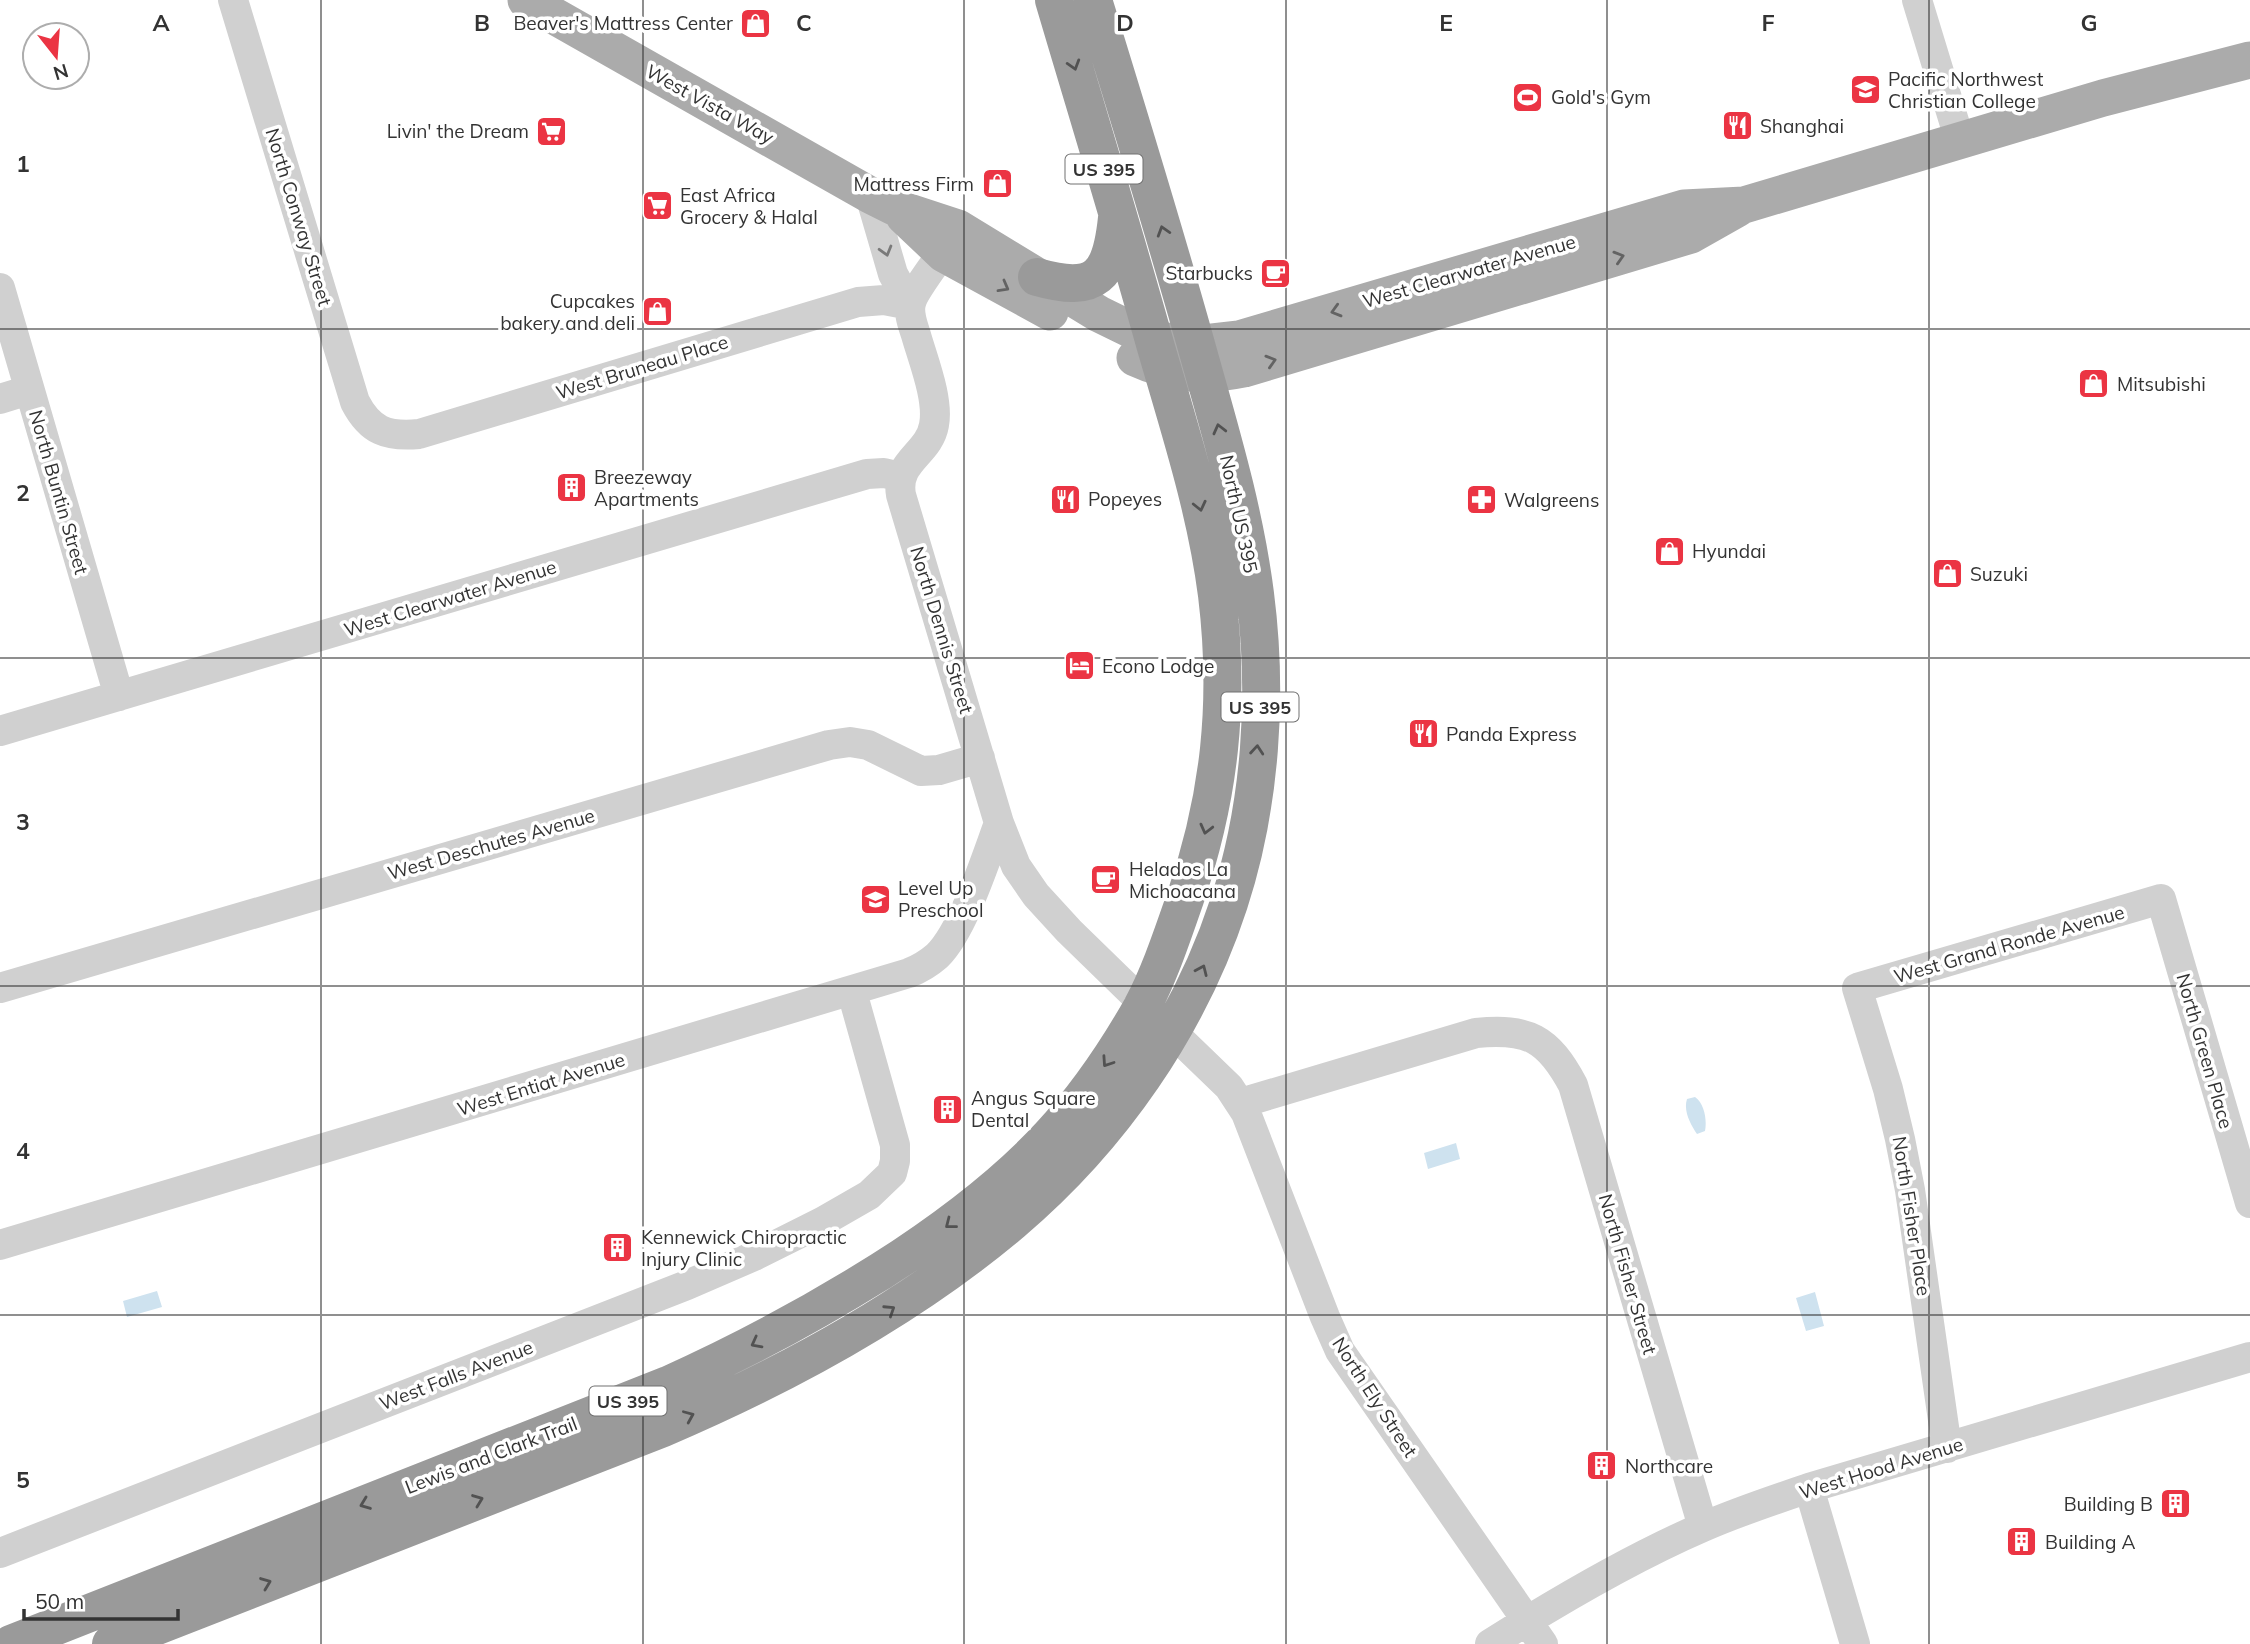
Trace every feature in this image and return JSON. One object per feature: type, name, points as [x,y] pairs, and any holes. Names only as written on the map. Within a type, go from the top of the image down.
[{"type":"highway","name":"North US 395","points":[[1054,0],[1191,467],[1209,550],[1220,632],[1222,715],[1217,776],[1203,844],[1171,939],[1144,1004]]},
{"type":"highway","name":"North US 395","points":[[1093,0],[1200,359],[1240,511],[1250,560],[1259,641],[1258,752],[1247,829],[1229,902],[1212,946],[1171,1031]]},
{"type":"highway","points":[[1037,277],[1070,284],[1090,281],[1098,276],[1110,260],[1117,213]]},
{"type":"highway","name":"Lewis and Clark Trail","points":[[10,1644],[645,1394],[734,1354],[794,1323],[937,1234],[1004,1181],[1052,1134],[1086,1092],[1144,1004]]},
{"type":"highway","name":"Lewis and Clark Trail","points":[[111,1644],[663,1428],[734,1396],[828,1348],[939,1277],[1012,1222],[1043,1194],[1122,1107],[1171,1031]]},
{"type":"main road","name":"West Vista Way","points":[[526,0],[951,241],[1129,356],[1158,354]]},
{"type":"main road","name":"West Clearwater Avenue","points":[[1200,359],[1244,369],[1691,235],[1744,205],[2103,98],[2250,60]]},
{"type":"main road","name":"West Clearwater Avenue","points":[[1200,359],[1239,339],[1684,208],[1744,205]]},
{"type":"main road","points":[[1483,297],[1482,288],[1486,283],[1544,264],[1604,232]]},
{"type":"main road","name":"West Vista Way","points":[[951,241],[1037,277],[1122,326],[1158,354]]},
{"type":"main road","points":[[1158,354],[1200,359]]},
{"type":"street","name":"North Conway Street","points":[[233,0],[355,402],[363,417],[374,427]]},
{"type":"street","points":[[1917,0],[1960,141]]},
{"type":"street","points":[[882,201],[893,274],[910,305],[912,323],[936,413],[930,437],[907,464],[901,477]]},
{"type":"street","points":[[910,305],[913,296],[951,241]]},
{"type":"street","name":"North Buntin Street","points":[[0,288],[119,696]]},
{"type":"street","name":"West Bruneau Place","points":[[374,427],[401,436],[419,434],[858,302],[884,300],[910,305]]},
{"type":"street","points":[[0,399],[29,390]]},
{"type":"street","name":"West Clearwater Avenue","points":[[0,731],[867,474],[884,473],[901,477]]},
{"type":"street","name":"North Dennis Street","points":[[901,477],[901,495],[999,823],[1016,866],[1069,931],[1144,1004]]},
{"type":"street","name":"West Deschutes Avenue","points":[[0,988],[830,745],[850,742],[868,745],[921,771],[939,770],[980,758]]},
{"type":"street","name":"West Entiat Avenue","points":[[0,1245],[909,974],[937,956],[951,937],[999,823]]},
{"type":"street","name":"West Grand Ronde Avenue","points":[[1857,988],[2161,899]]},
{"type":"street","name":"North Green Place","points":[[2161,899],[2250,1203]]},
{"type":"street","name":"North Fisher Place","points":[[1857,988],[1888,1089],[1910,1189],[1947,1448]]},
{"type":"street","name":"West Falls Avenue","points":[[0,1553],[720,1271],[790,1239],[856,1203],[884,1183],[892,1173],[895,1154],[852,992]]},
{"type":"street","name":"North Ely Street","points":[[1171,1031],[1229,1087],[1241,1103],[1340,1351],[1536,1632]]},
{"type":"street","name":"North Fisher Street","points":[[1241,1103],[1476,1033],[1514,1031],[1541,1042],[1563,1065],[1573,1085],[1703,1527]]},
{"type":"street","name":"West Hood Avenue","points":[[1490,1644],[1536,1632],[1644,1555],[1703,1527],[1809,1488],[2250,1357]]},
{"type":"street","points":[[1809,1488],[1854,1644]]},
{"type":"water","points":[[1695,1097],[1703,1108],[1706,1122],[1705,1131],[1697,1134],[1686,1108],[1687,1099]]},
{"type":"water","points":[[1456,1143],[1460,1159],[1428,1169],[1424,1153]]},
{"type":"water","points":[[157,1291],[162,1307],[127,1317],[123,1301]]},
{"type":"water","points":[[1815,1292],[1824,1326],[1806,1331],[1796,1298]]},
{"type":"place","name":"Beaver's Mattress Center","points":[[756,23]]},
{"type":"place","name":"Pacific Northwest Christian College","points":[[1865,90]]},
{"type":"place","name":"Gold's Gym","points":[[1528,97]]},
{"type":"place","name":"Shanghai","points":[[1737,126]]},
{"type":"place","name":"Livin' the Dream","points":[[552,131]]},
{"type":"place","name":"Mattress Firm","points":[[997,184]]},
{"type":"place","name":"East Africa Grocery & Halal","points":[[657,206]]},
{"type":"place","name":"Starbucks","points":[[1276,273]]},
{"type":"place","name":"Cupcakes bakery and deli","points":[[658,312]]},
{"type":"place","name":"Mitsubishi","points":[[2094,384]]},
{"type":"place","name":"Breezeway Apartments","points":[[571,488]]},
{"type":"place","name":"Popeyes","points":[[1065,499]]},
{"type":"place","name":"Walgreens","points":[[1481,500]]},
{"type":"place","name":"Hyundai","points":[[1669,551]]},
{"type":"place","name":"Suzuki","points":[[1947,574]]},
{"type":"place","name":"Econo Lodge","points":[[1079,666]]},
{"type":"place","name":"Panda Express","points":[[1423,734]]},
{"type":"place","name":"Helados La Michoacana","points":[[1106,880]]},
{"type":"place","name":"Level Up Preschool","points":[[875,899]]},
{"type":"place","name":"Angus Square Dental","points":[[948,1109]]},
{"type":"place","name":"Kennewick Chiropractic Injury Clinic","points":[[618,1248]]},
{"type":"place","name":"Northcare","points":[[1602,1466]]},
{"type":"place","name":"Building B","points":[[2176,1504]]},
{"type":"place","name":"Building A","points":[[2022,1542]]}]
